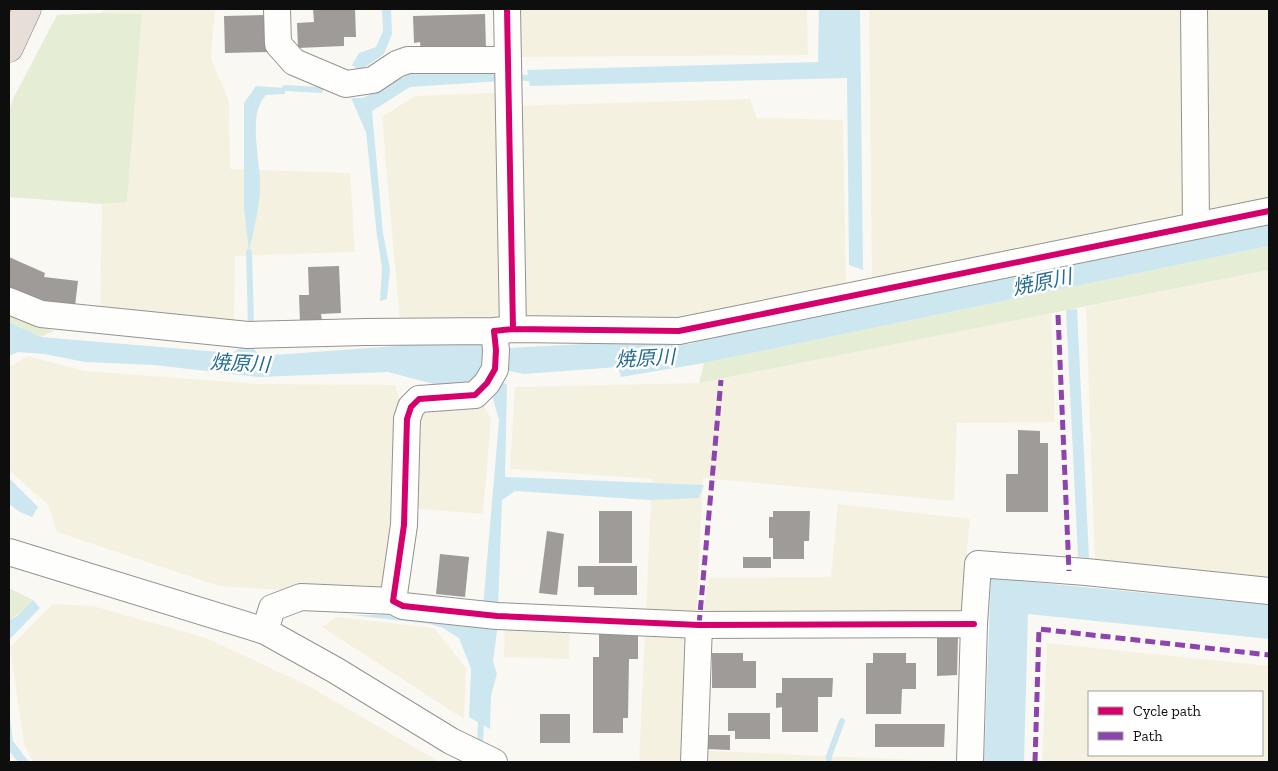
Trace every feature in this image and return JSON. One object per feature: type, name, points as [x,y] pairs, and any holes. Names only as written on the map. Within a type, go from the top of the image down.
[{"type":"highway","points":[[9,48],[27,9]]},
{"type":"street","points":[[276,9],[278,44],[294,62],[346,84],[373,80],[397,64],[408,60],[508,60]]},
{"type":"street","points":[[393,600],[404,525],[407,420],[411,407],[420,399],[475,395],[488,383],[500,345],[509,94],[507,9]]},
{"type":"street","points":[[1194,9],[1196,225]]},
{"type":"street","points":[[9,301],[41,314],[248,334],[500,345],[678,331],[1269,211]]},
{"type":"street","points":[[9,552],[265,631],[336,670],[451,741],[485,758]]},
{"type":"street","points":[[970,762],[974,624],[978,564],[1086,572],[1269,591]]},
{"type":"street","points":[[265,631],[272,608],[301,597],[393,600],[403,606],[490,615],[699,625],[974,624]]},
{"type":"street","points":[[694,762],[699,625]]},
{"type":"shaded area","points":[[103,9],[215,9],[211,59],[229,101],[230,169],[350,173],[355,252],[235,256],[234,325],[100,312],[102,204],[127,202],[142,14],[102,13]]},
{"type":"shaded area","points":[[519,9],[807,9],[808,55],[520,57]]},
{"type":"shaded area","points":[[869,9],[1269,9],[1269,201],[872,282]]},
{"type":"shaded area","points":[[495,93],[512,106],[750,99],[757,118],[843,120],[846,283],[686,321],[400,324],[382,117],[415,96]]},
{"type":"shaded area","points":[[1269,270],[1269,582],[1095,565],[1086,307]]},
{"type":"shaded area","points":[[1051,313],[1055,422],[957,423],[954,501],[703,478],[690,750],[960,762],[639,762],[652,479],[510,469],[515,387],[699,383]]},
{"type":"shaded area","points":[[28,356],[84,371],[258,384],[395,385],[401,402],[483,405],[491,419],[483,514],[394,507],[383,596],[219,586],[57,532],[48,505],[9,470],[9,367]]},
{"type":"shaded area","points":[[838,504],[970,519],[961,613],[702,618],[709,578],[831,577]]},
{"type":"shaded area","points":[[53,604],[93,606],[206,638],[305,684],[440,762],[33,762],[24,745],[10,647]]},
{"type":"shaded area","points":[[337,617],[434,628],[466,668],[464,719],[322,627]]},
{"type":"shaded area","points":[[505,624],[570,626],[569,659],[504,657]]},
{"type":"shaded area","points":[[1047,643],[1269,666],[1269,762],[1042,762]]},
{"type":"green space","points":[[142,14],[127,202],[102,204],[9,197],[9,111],[13,99],[57,15]]},
{"type":"green space","points":[[1269,246],[1269,270],[699,383],[704,363]]},
{"type":"green space","points":[[9,312],[54,331],[41,337],[9,322]]},
{"type":"green space","points":[[9,588],[33,600],[15,617],[9,620]]},
{"type":"water","points":[[382,9],[391,9],[392,34],[384,54],[364,68],[356,68],[352,65],[359,53],[376,47],[383,31]]},
{"type":"water","points":[[819,9],[860,9],[863,270],[849,265],[847,78],[530,86],[527,70],[818,62]]},
{"type":"water","points":[[500,70],[501,81],[410,87],[372,111],[383,233],[390,269],[387,299],[380,301],[382,268],[366,132],[351,98],[363,98],[410,74]]},
{"type":"water","points":[[256,86],[285,88],[285,94],[266,95],[260,104],[257,115],[256,141],[260,191],[249,252],[244,209],[244,103]]},
{"type":"water","name":"焼原川","points":[[1269,221],[1269,246],[704,363],[621,377],[618,367],[524,374],[504,370],[466,388],[445,387],[388,372],[258,377],[154,365],[85,362],[44,354],[18,352],[9,356],[9,322],[41,337],[232,353],[249,343],[260,356],[477,340],[487,353],[506,348],[620,342],[690,344],[719,335]]},
{"type":"water","points":[[1077,309],[1089,558],[1078,557],[1066,310]]},
{"type":"water","points":[[499,380],[507,385],[505,477],[704,485],[699,498],[649,500],[515,491],[502,500],[498,610],[483,607],[499,420],[492,395]]},
{"type":"water","points":[[9,478],[38,507],[32,517],[20,512],[9,504]]},
{"type":"water","points":[[991,578],[1269,605],[1269,639],[1028,614],[1024,762],[984,762]]},
{"type":"water","points":[[33,600],[40,608],[9,640],[9,620],[16,617]]},
{"type":"water","points":[[351,615],[419,615],[498,624],[493,661],[497,674],[491,696],[490,729],[469,717],[471,669],[459,638],[443,628],[430,624]]},
{"type":"water","points":[[9,710],[13,741],[29,762],[18,762],[9,751]]},
{"type":"building","points":[[313,9],[355,9],[356,37],[344,37],[344,46],[298,48],[297,23],[314,22]]},
{"type":"building","points":[[485,14],[486,49],[421,51],[420,42],[414,43],[413,16]]},
{"type":"building","points":[[269,15],[270,52],[225,53],[224,16]]},
{"type":"building","points":[[9,257],[45,273],[44,277],[78,281],[75,306],[33,300],[9,289]]},
{"type":"building","points":[[339,266],[341,313],[321,314],[322,321],[300,322],[299,295],[309,295],[308,267]]},
{"type":"building","points":[[1018,430],[1040,431],[1040,443],[1048,443],[1048,512],[1006,512],[1006,474],[1018,474]]},
{"type":"building","points":[[599,511],[632,511],[632,563],[599,563]]},
{"type":"building","points":[[773,511],[810,511],[809,541],[804,541],[804,559],[773,559],[773,538],[769,538],[769,517],[773,517]]},
{"type":"building","points":[[547,531],[564,534],[557,595],[539,593]]},
{"type":"building","points":[[440,554],[469,557],[465,597],[436,594]]},
{"type":"building","points":[[743,557],[771,557],[771,568],[743,568]]},
{"type":"building","points":[[578,566],[637,566],[637,595],[594,595],[594,587],[578,587]]},
{"type":"building","points":[[599,631],[638,631],[638,659],[629,659],[628,718],[623,718],[623,733],[593,733],[593,657],[599,657]]},
{"type":"building","points":[[937,636],[958,636],[957,675],[937,676]]},
{"type":"building","points":[[712,653],[743,653],[743,661],[756,661],[756,688],[712,688]]},
{"type":"building","points":[[873,653],[906,653],[906,663],[916,663],[916,689],[902,689],[901,714],[866,714],[866,663],[873,663]]},
{"type":"building","points":[[782,678],[833,678],[832,697],[818,697],[818,732],[782,732],[782,707],[776,708],[776,693],[782,693]]},
{"type":"building","points":[[728,713],[770,713],[770,739],[735,739],[735,731],[728,731]]},
{"type":"building","points":[[540,714],[570,714],[570,743],[540,743]]},
{"type":"building","points":[[875,724],[945,724],[944,747],[875,747]]},
{"type":"building","points":[[706,735],[730,735],[730,750],[706,749]]},
{"type":"waterway","points":[[515,77],[528,78]]},
{"type":"waterway","points":[[285,88],[320,90]]},
{"type":"waterway","points":[[249,252],[251,325]]},
{"type":"waterway","points":[[480,749],[481,716]]},
{"type":"waterway","points":[[829,762],[829,756],[842,721]]},
{"type":"marked path","points":[[1058,315],[1069,571]]},
{"type":"marked path","points":[[699,625],[721,380]]},
{"type":"marked path","points":[[1035,762],[1039,629],[1269,655]]},
{"type":"cycle path","points":[[507,9],[513,329],[494,331],[495,369],[487,383],[475,395],[419,399],[411,407],[407,419],[404,525],[393,601],[403,606],[497,616],[699,625],[974,624]]},
{"type":"cycle path","points":[[513,329],[679,331],[1269,211]]}]
